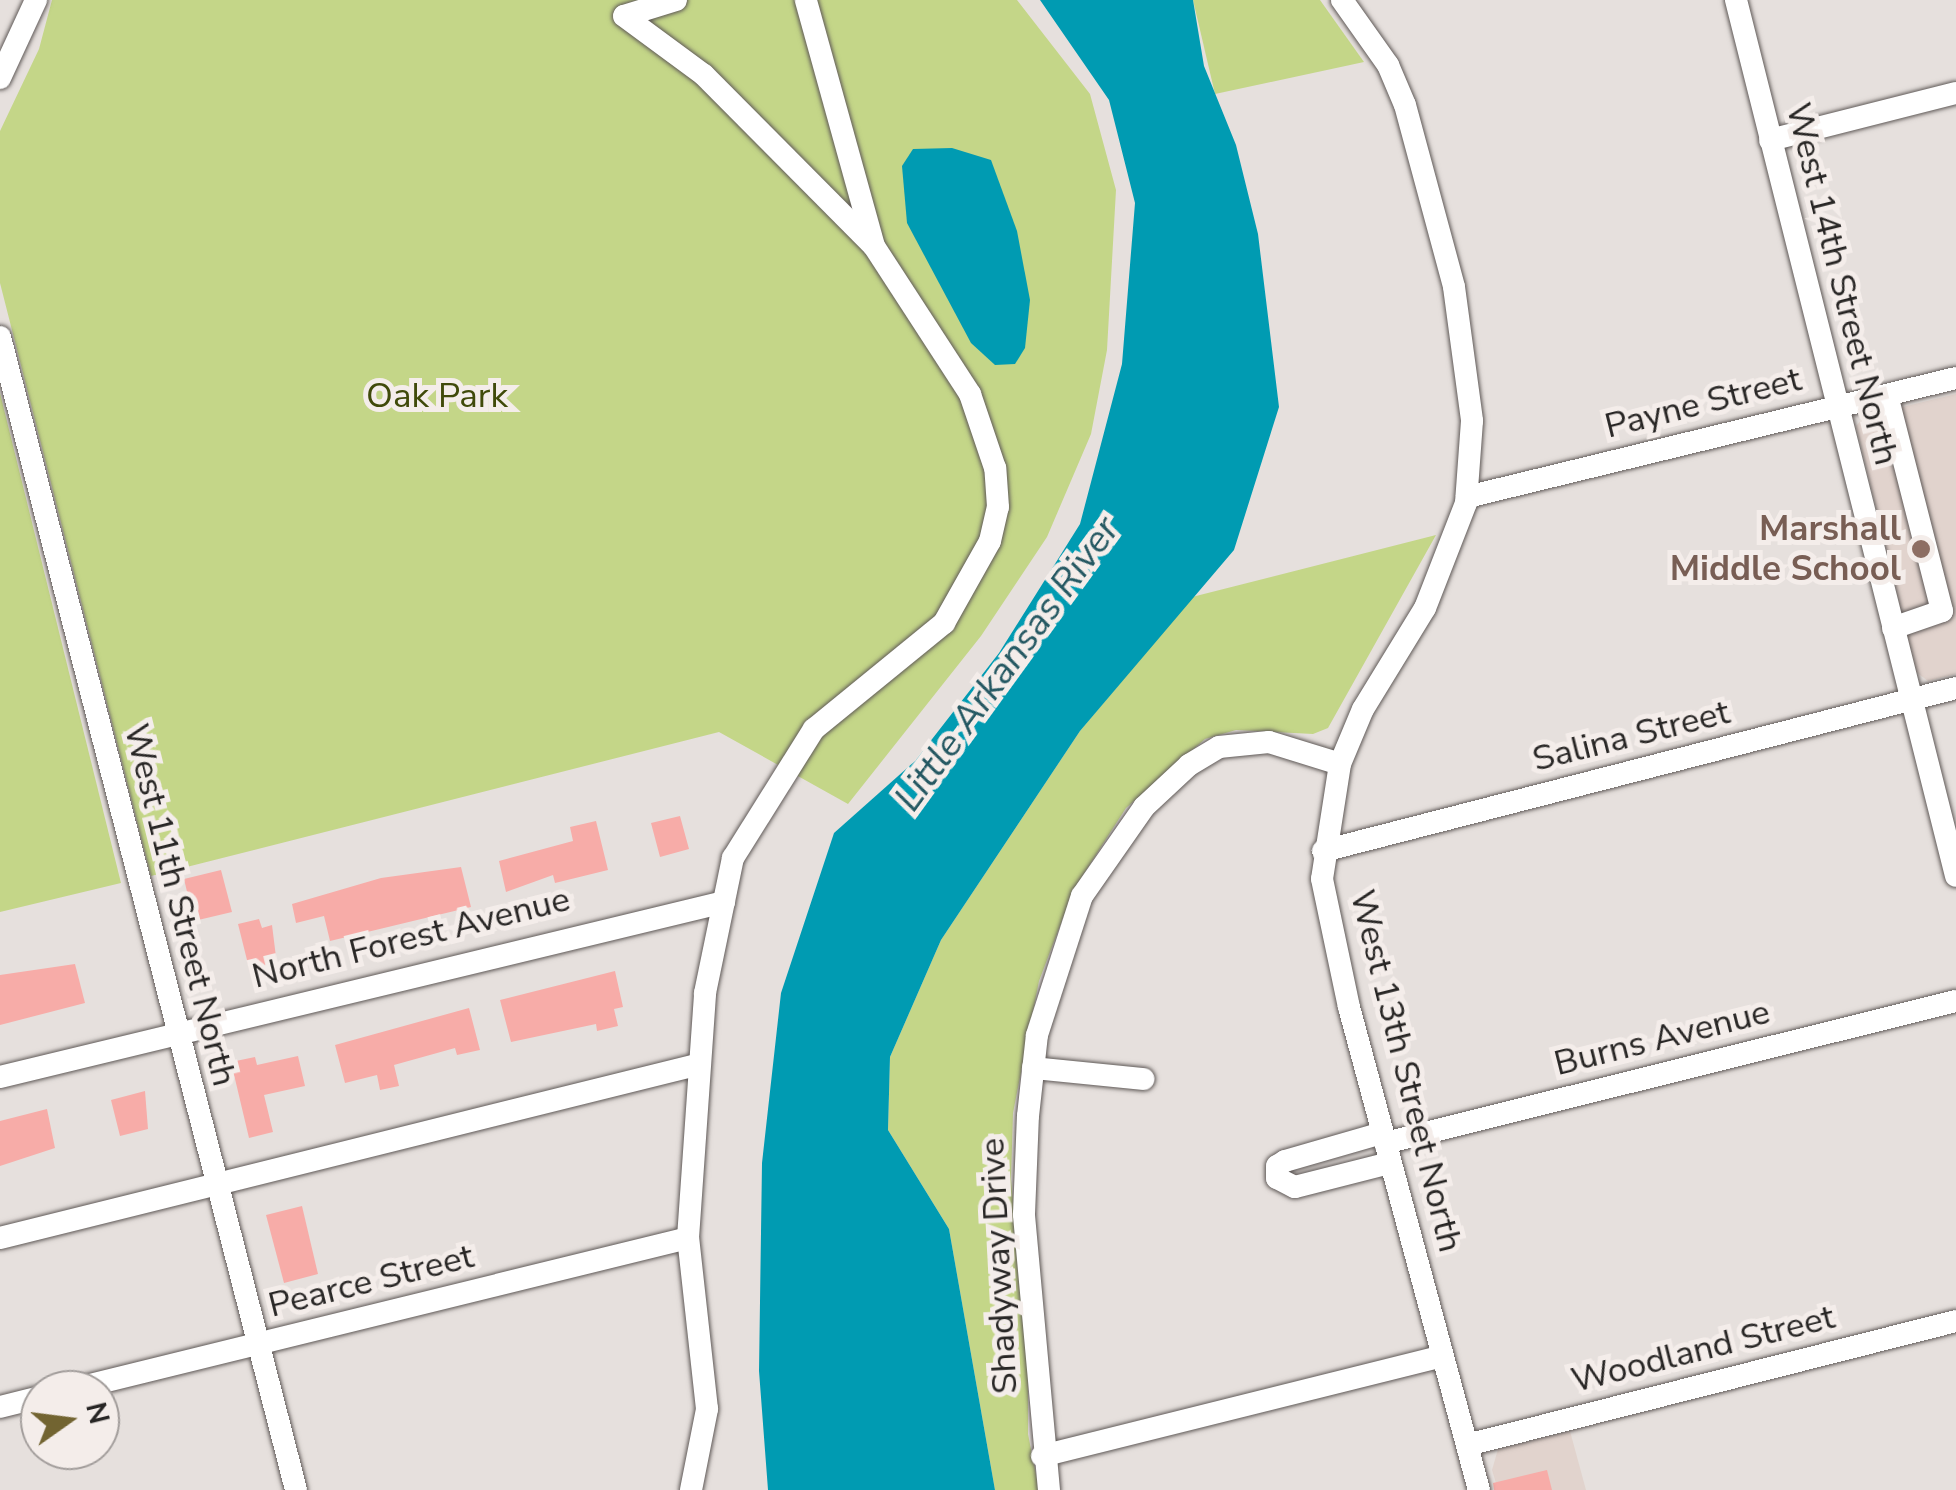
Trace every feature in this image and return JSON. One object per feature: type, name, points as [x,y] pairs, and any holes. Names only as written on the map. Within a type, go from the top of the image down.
[{"type":"street","points":[[0,78],[36,0]]},
{"type":"street","points":[[676,0],[624,16],[704,75],[874,246],[970,394],[995,468],[998,507],[990,541],[944,622],[814,729],[784,771],[733,858],[705,993],[688,1238],[707,1409],[691,1490]]},
{"type":"street","points":[[806,0],[874,246]]},
{"type":"street","name":"West 13th Street North","points":[[1342,0],[1388,65],[1405,105],[1454,286],[1472,421],[1467,497],[1425,608],[1363,709],[1340,764],[1323,851],[1330,933],[1479,1490]]},
{"type":"street","name":"West 14th Street North","points":[[1736,0],[1956,876]]},
{"type":"street","points":[[1770,140],[1956,93]]},
{"type":"street","name":"West 11th Street North","points":[[0,337],[296,1490]]},
{"type":"street","name":"Payne Street","points":[[1467,497],[1956,378]]},
{"type":"street","points":[[1887,394],[1942,612],[1893,628]]},
{"type":"street","name":"Salina Street","points":[[1323,851],[1956,688]]},
{"type":"street","name":"Shadyway Drive","points":[[1049,1490],[1042,1456],[1024,1214],[1037,1035],[1082,896],[1144,807],[1189,765],[1220,747],[1269,742],[1340,764]]},
{"type":"street","name":"North Forest Avenue","points":[[0,1077],[724,902]]},
{"type":"street","name":"Burns Avenue","points":[[1386,1146],[1956,1001]]},
{"type":"street","points":[[0,1238],[700,1064]]},
{"type":"street","points":[[1033,1068],[1143,1080]]},
{"type":"street","name":"Pearce Street","points":[[120,1378],[688,1238]]},
{"type":"street","name":"Woodland Street","points":[[1466,1445],[1956,1321]]},
{"type":"street","points":[[1042,1456],[1442,1356]]},
{"type":"shaded area","name":"Marshall Middle School","points":[[1956,394],[1956,674],[1928,681],[1916,672],[1856,426],[1865,416]]},
{"type":"shaded area","points":[[1570,1431],[1586,1490],[1498,1490],[1492,1470],[1498,1449]]},
{"type":"green space","name":"Oak Park","points":[[52,0],[1017,0],[1090,94],[1116,190],[1107,350],[1091,434],[1047,537],[981,636],[848,804],[719,732],[151,876],[0,283],[0,131],[39,49]]},
{"type":"green space","points":[[1193,0],[1320,0],[1364,62],[1215,94]]},
{"type":"green space","points":[[0,393],[121,883],[0,912]]},
{"type":"green space","points":[[1436,535],[1328,728],[1313,734],[1236,730],[1205,739],[1126,808],[1074,889],[1039,981],[1013,1113],[1011,1179],[1028,1354],[1028,1434],[1039,1490],[995,1490],[949,1229],[888,1130],[890,1057],[941,940],[1080,731],[1192,597]]},
{"type":"water","name":"Little Arkansas River","points":[[1040,0],[1193,0],[1204,66],[1236,145],[1258,234],[1279,407],[1234,550],[1080,731],[941,940],[890,1057],[888,1130],[949,1229],[995,1490],[768,1490],[759,1371],[762,1163],[781,993],[834,833],[915,761],[999,653],[1080,524],[1122,364],[1135,203],[1109,100]]},
{"type":"water","points":[[952,148],[991,160],[1017,231],[1030,300],[1025,348],[1015,364],[995,365],[971,343],[907,223],[902,166],[913,149]]},
{"type":"building","points":[[680,816],[689,849],[660,857],[651,823]]},
{"type":"building","points":[[596,821],[608,870],[555,883],[553,875],[506,892],[499,861],[573,841],[570,827]]},
{"type":"building","points":[[461,867],[471,907],[330,941],[324,916],[296,923],[292,904],[381,878]]},
{"type":"building","points":[[221,870],[232,912],[194,921],[184,879]]},
{"type":"building","points":[[259,919],[262,928],[272,925],[277,965],[250,972],[238,924]]},
{"type":"building","points":[[75,964],[85,1003],[0,1025],[0,975]]},
{"type":"building","points":[[615,971],[623,1007],[614,1009],[618,1026],[597,1031],[596,1024],[511,1042],[500,1000]]},
{"type":"building","points":[[469,1008],[480,1050],[457,1055],[455,1048],[394,1065],[399,1086],[380,1090],[377,1075],[345,1083],[335,1045]]},
{"type":"building","points":[[298,1056],[305,1086],[264,1095],[273,1132],[249,1138],[231,1062],[255,1057],[257,1065]]},
{"type":"building","points":[[145,1091],[148,1129],[120,1136],[111,1100]]},
{"type":"building","points":[[47,1109],[55,1148],[0,1166],[0,1121]]},
{"type":"building","points":[[302,1206],[318,1274],[284,1283],[266,1215]]},
{"type":"building","points":[[1547,1470],[1552,1490],[1494,1490],[1493,1483]]},
{"type":"place","name":"Marshall Middle School","points":[[1921,549]]}]
